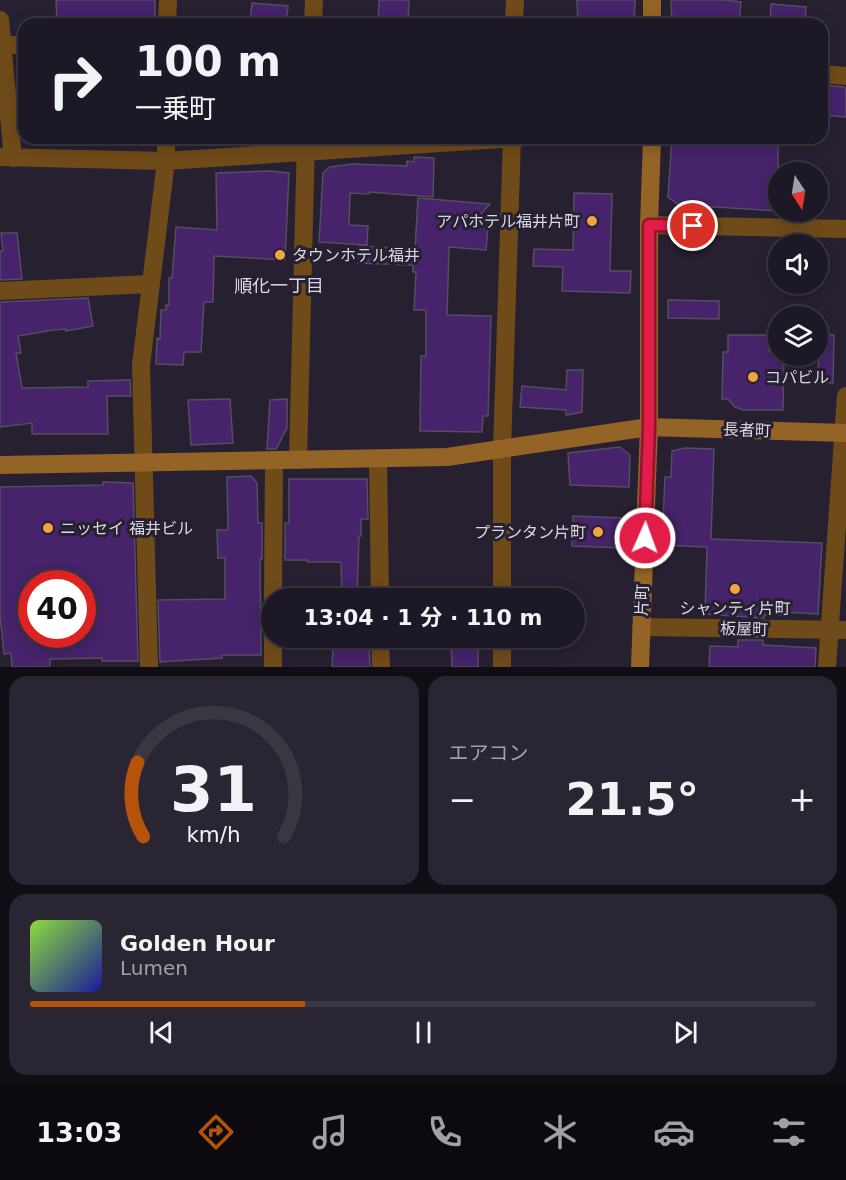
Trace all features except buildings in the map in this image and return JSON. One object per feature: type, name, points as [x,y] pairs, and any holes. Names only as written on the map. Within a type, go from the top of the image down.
[{"type":"street","points":[[167,18],[168,0]]},
{"type":"street","points":[[314,18],[315,0]]},
{"type":"street","points":[[514,18],[515,0]]},
{"type":"street","points":[[652,0],[652,18]]},
{"type":"street","points":[[0,20],[7,157],[166,161],[306,145],[335,144]]},
{"type":"street","points":[[2,45],[18,45]]},
{"type":"street","points":[[828,74],[846,76]]},
{"type":"street","points":[[149,667],[141,365],[166,161],[166,144]]},
{"type":"street","points":[[502,588],[502,450],[512,144]]},
{"type":"street","name":"片町","points":[[640,667],[649,427],[649,225],[652,144]]},
{"type":"street","points":[[298,460],[306,145]]},
{"type":"street","points":[[649,225],[846,229]]},
{"type":"street","points":[[0,291],[151,284]]},
{"type":"street","points":[[827,667],[838,630],[846,396]]},
{"type":"street","name":"長者町","points":[[0,465],[447,457],[649,427],[845,433]]},
{"type":"street","points":[[378,458],[380,588]]},
{"type":"street","points":[[273,588],[274,461]]},
{"type":"street","name":"板屋町","points":[[641,627],[838,630]]},
{"type":"street","points":[[261,667],[273,667],[273,648]]},
{"type":"street","points":[[381,648],[381,667]]},
{"type":"street","points":[[502,648],[502,667]]},
{"type":"place","name":"アパホテル福井片町","points":[[592,221]]},
{"type":"place","name":"タウンホテル福井","points":[[280,255]]},
{"type":"place","name":"コパビル","points":[[753,377]]},
{"type":"place","name":"ニッセイ 福井ビル","points":[[48,528]]},
{"type":"place","name":"プランタン片町","points":[[598,532]]},
{"type":"place","name":"シャンティ片町","points":[[735,589]]},
{"type":"district","name":"順化一丁目","points":[[279,285]]},
{"type":"route","points":[[645,538],[649,427],[649,225],[693,226]]}]
